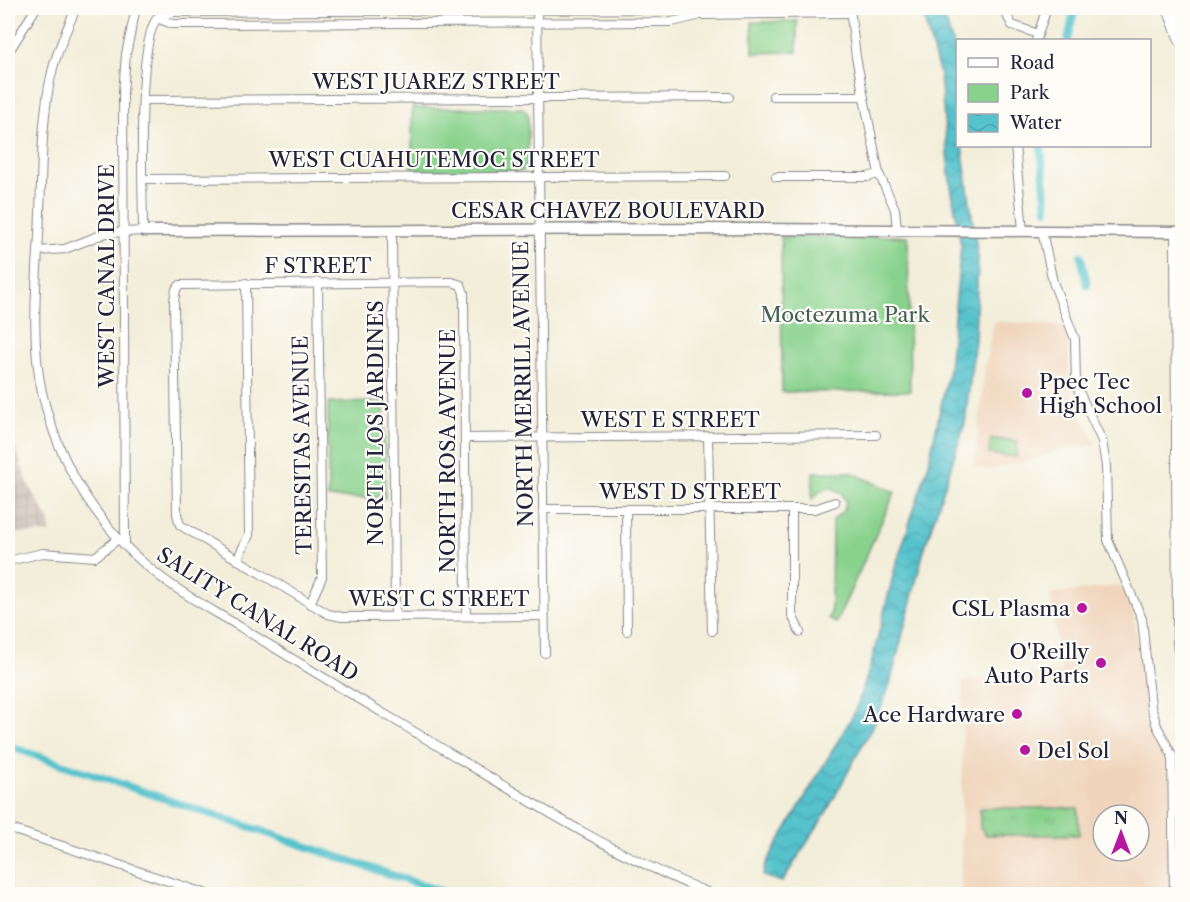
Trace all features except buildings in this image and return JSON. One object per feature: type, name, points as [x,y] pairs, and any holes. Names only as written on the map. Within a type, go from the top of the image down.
[{"type":"highway","points":[[1170,8],[1182,40]]},
{"type":"street","points":[[8,53],[36,8]]},
{"type":"street","name":"SALITY CANAL ROAD","points":[[76,8],[60,43],[51,75],[38,251],[38,361],[48,416],[78,484],[100,519],[125,546],[164,580],[285,655],[605,845],[670,878],[712,894]]},
{"type":"street","name":"WEST CANAL DRIVE","points":[[125,546],[123,93],[126,54],[136,8]]},
{"type":"street","points":[[1003,8],[1012,25],[1037,37],[1047,8]]},
{"type":"street","points":[[157,18],[173,12],[537,9],[671,9],[700,15]]},
{"type":"street","name":"NORTH MERRILL AVENUE","points":[[537,9],[544,653]]},
{"type":"street","points":[[157,18],[172,24],[672,22],[700,15],[850,10],[863,96],[879,174],[895,209],[897,229]]},
{"type":"street","name":"WEST CANAL DRIVE","points":[[143,231],[143,100],[146,57],[157,18]]},
{"type":"street","name":"WEST JUAREZ STREET","points":[[143,100],[729,96]]},
{"type":"street","points":[[773,96],[863,96]]},
{"type":"street","points":[[1015,147],[1023,231]]},
{"type":"street","points":[[777,177],[867,177],[879,174]]},
{"type":"street","name":"WEST CUAHUTEMOC STREET","points":[[143,179],[725,176]]},
{"type":"street","name":"CESAR CHAVEZ BOULEVARD","points":[[38,251],[59,251],[97,236],[124,231],[897,229],[1179,232]]},
{"type":"street","name":"NORTH LOS JARDINES","points":[[392,230],[395,616]]},
{"type":"street","points":[[1042,231],[1053,282],[1075,339],[1076,384],[1102,441],[1106,466],[1108,540],[1142,620],[1151,707],[1157,726],[1172,755],[1174,894]]},
{"type":"street","points":[[1179,232],[1178,647],[1182,657]]},
{"type":"street","name":"TERESITAS AVENUE","points":[[310,604],[322,577],[318,282]]},
{"type":"street","name":"F STREET","points":[[180,525],[177,514],[174,301],[176,289],[185,284],[246,283],[452,282],[461,285]]},
{"type":"street","points":[[237,560],[249,535],[246,283]]},
{"type":"street","name":"NORTH ROSA AVENUE","points":[[461,285],[464,293],[466,616]]},
{"type":"street","name":"WEST E STREET","points":[[465,438],[876,435]]},
{"type":"street","points":[[708,437],[712,631]]},
{"type":"street","name":"WEST D STREET","points":[[543,509],[814,509],[835,502]]},
{"type":"street","points":[[626,509],[627,631]]},
{"type":"street","points":[[792,509],[792,615],[800,632]]},
{"type":"street","name":"WEST C STREET","points":[[180,525],[328,614],[342,617],[544,616]]},
{"type":"street","points":[[8,561],[43,553],[95,557],[118,539]]},
{"type":"street","points":[[8,828],[207,894]]},
{"type":"shaded area","name":"Ppec Tec High School","points":[[994,321],[1064,326],[1068,342],[1069,381],[1075,405],[1097,445],[1065,448],[1036,459],[991,470],[974,468],[985,367]]},
{"type":"shaded area","points":[[8,428],[30,488],[50,521],[50,533],[8,533]]},
{"type":"shaded area","points":[[1120,585],[1132,605],[1148,710],[1171,773],[1173,894],[961,894],[963,681],[1061,672],[1050,595]]},
{"type":"green space","points":[[797,21],[797,52],[753,53],[752,22]]},
{"type":"green space","points":[[412,108],[522,108],[528,114],[528,166],[523,171],[412,171]]},
{"type":"green space","name":"Moctezuma Park","points":[[908,236],[910,391],[782,392],[781,237]]},
{"type":"green space","points":[[384,402],[385,498],[328,498],[328,403]]},
{"type":"green space","points":[[991,439],[1018,441],[1016,457],[989,454]]},
{"type":"green space","points":[[813,472],[851,472],[895,492],[836,623],[828,619],[831,612],[832,521],[844,510],[846,501],[841,493],[832,488],[822,490],[812,499]]},
{"type":"green space","points":[[980,808],[1078,808],[1079,835],[986,835],[980,827]]},
{"type":"water","points":[[921,8],[942,8],[956,55],[956,147],[962,147],[978,258],[975,339],[965,423],[924,550],[890,684],[878,716],[827,811],[782,882],[763,876],[765,865],[855,712],[872,661],[895,568],[928,466],[949,369],[961,246],[949,174],[940,75]]},
{"type":"waterway","points":[[1068,39],[1075,8]]},
{"type":"waterway","points":[[1041,147],[1047,209]]},
{"type":"waterway","points":[[1081,256],[1087,285]]},
{"type":"waterway","points":[[8,746],[448,894]]},
{"type":"place","name":"Ppec Tec High School","points":[[1027,393]]},
{"type":"place","name":"CSL Plasma","points":[[1082,608]]},
{"type":"place","name":"O'Reilly Auto Parts","points":[[1101,663]]},
{"type":"place","name":"Ace Hardware","points":[[1017,714]]},
{"type":"place","name":"Del Sol","points":[[1025,750]]}]
